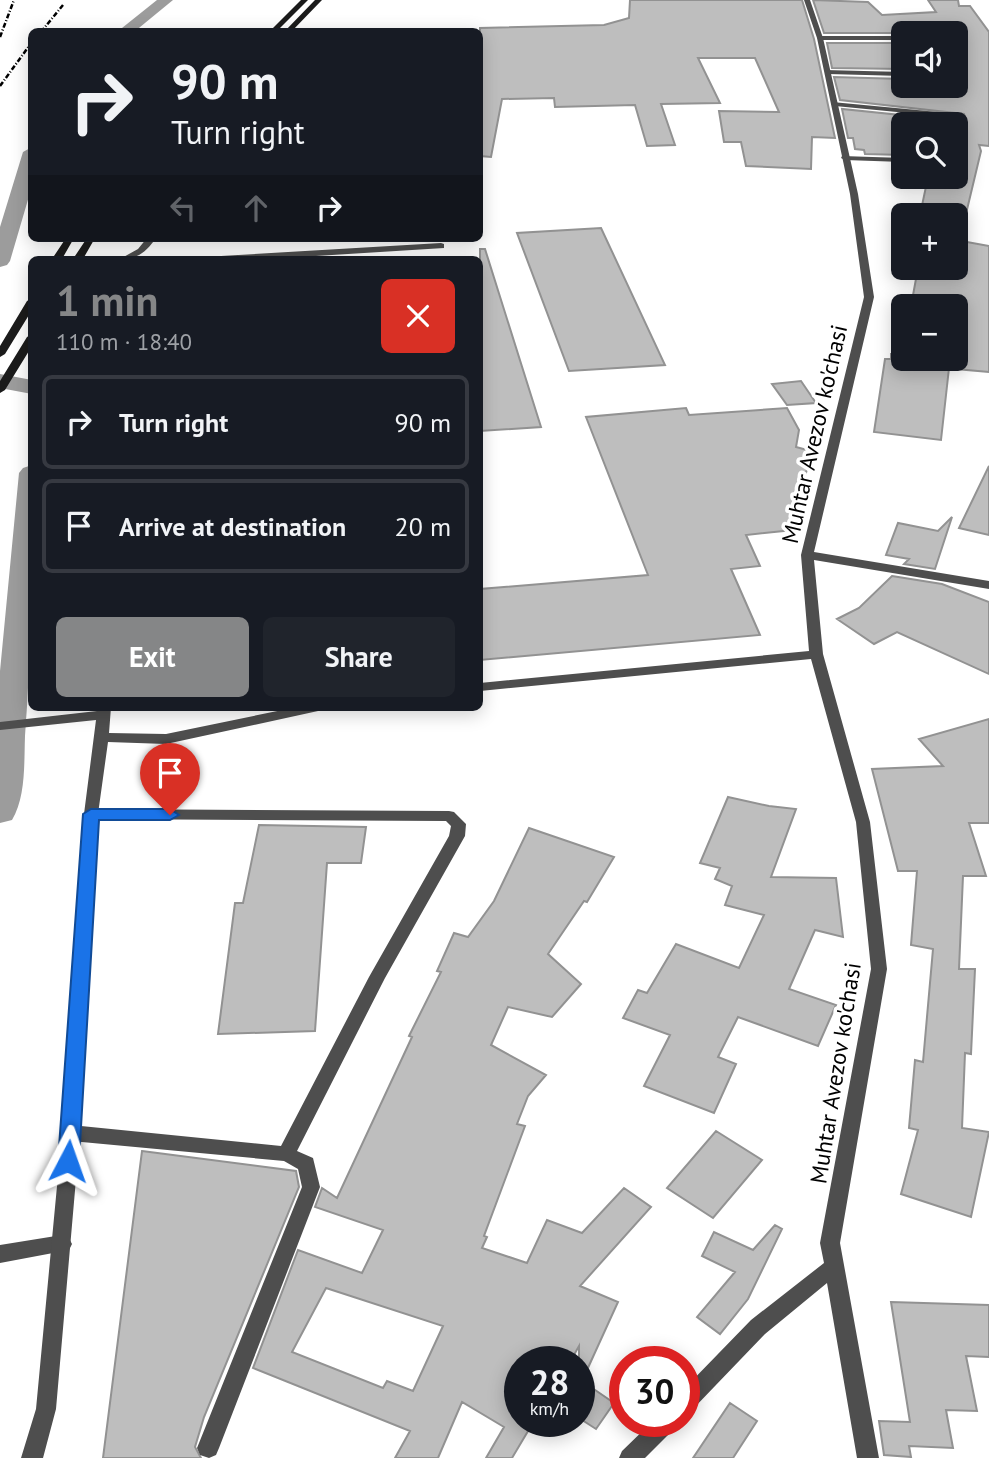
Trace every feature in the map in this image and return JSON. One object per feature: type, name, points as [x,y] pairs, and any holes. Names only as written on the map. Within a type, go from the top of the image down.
[{"type":"main road","points":[[276,28],[305,0]]},
{"type":"main road","points":[[291,28],[319,0]]},
{"type":"main road","points":[[0,354],[28,308]]},
{"type":"main road","points":[[0,390],[28,344]]},
{"type":"street","name":"Muhtar Avezov ko'chasi","points":[[807,0],[820,38],[855,194],[869,297],[807,555],[816,654],[863,822],[879,969],[830,1243],[868,1458]]},
{"type":"street","points":[[820,38],[891,38]]},
{"type":"street","points":[[828,72],[891,74]]},
{"type":"street","points":[[835,104],[918,112]]},
{"type":"street","points":[[845,158],[891,160]]},
{"type":"street","points":[[131,256],[141,251],[149,242]]},
{"type":"street","points":[[272,256],[441,246]]},
{"type":"street","points":[[807,555],[989,585]]},
{"type":"street","points":[[483,687],[816,654]]},
{"type":"street","points":[[0,726],[51,721],[104,711],[91,814],[62,1244],[46,1409],[32,1458]]},
{"type":"street","points":[[102,737],[166,739],[299,711]]},
{"type":"street","points":[[91,814],[449,816],[459,824],[457,836],[377,977],[286,1154]]},
{"type":"street","points":[[71,1133],[286,1154],[306,1164],[311,1187],[208,1448]]},
{"type":"street","points":[[0,1254],[62,1244]]},
{"type":"street","points":[[700,1387],[758,1327],[834,1266]]},
{"type":"street","points":[[630,1458],[652,1437]]},
{"type":"building","points":[[630,0],[802,0],[814,39],[835,138],[812,137],[811,169],[746,166],[741,142],[724,142],[719,111],[779,112],[755,58],[698,58],[720,103],[661,104],[675,145],[647,146],[635,105],[555,107],[554,98],[502,99],[491,157],[483,156],[483,28],[480,28],[604,25],[629,18]]},
{"type":"building","points":[[813,0],[868,2],[882,15],[936,12],[928,0],[958,0],[959,6],[970,6],[989,32],[989,146],[979,145],[981,151],[968,205],[968,203],[923,203],[925,189],[968,189],[968,112],[840,100],[834,77],[891,79],[891,98],[968,98],[968,21],[891,21],[891,33],[824,33]]},
{"type":"building","points":[[827,43],[891,43],[891,69],[832,68]]},
{"type":"building","points":[[842,109],[891,114],[891,155],[865,154],[864,150],[855,149],[853,138],[848,138]]},
{"type":"building","points":[[601,228],[665,365],[569,371],[517,233]]},
{"type":"building","points":[[968,242],[989,246],[989,372],[968,370],[968,294],[913,294],[916,280],[968,280]]},
{"type":"building","points":[[480,249],[485,249],[541,427],[483,431],[483,256],[480,256]]},
{"type":"building","points":[[885,359],[891,359],[891,371],[949,371],[941,440],[874,432]]},
{"type":"building","points":[[801,381],[816,403],[787,405],[772,384]]},
{"type":"building","points":[[686,408],[689,415],[787,408],[799,430],[796,447],[811,451],[793,530],[746,535],[760,566],[731,569],[760,635],[483,660],[483,589],[648,575],[586,417]]},
{"type":"building","points":[[989,466],[989,535],[959,528]]},
{"type":"building","points":[[952,517],[935,569],[904,564],[909,559],[886,555],[898,523],[938,531]]},
{"type":"building","points":[[892,576],[942,584],[989,602],[989,674],[897,632],[874,644],[837,619],[859,608]]},
{"type":"building","points":[[989,719],[989,823],[969,823],[986,876],[963,876],[959,969],[975,969],[971,1054],[965,1053],[962,1128],[989,1132],[971,1217],[901,1194],[918,1130],[909,1128],[915,1060],[923,1062],[933,949],[911,945],[917,871],[898,871],[872,769],[943,766],[919,739]]},
{"type":"building","points":[[728,797],[796,809],[771,877],[836,878],[843,937],[815,930],[789,989],[836,1005],[818,1046],[738,1017],[718,1057],[736,1064],[714,1113],[644,1086],[670,1035],[623,1018],[638,990],[647,993],[676,944],[739,968],[764,915],[725,905],[732,886],[715,879],[720,868],[700,863]]},
{"type":"building","points":[[259,825],[366,827],[361,863],[327,863],[315,1031],[218,1034],[235,903],[243,903]]},
{"type":"building","points":[[529,828],[614,857],[587,902],[584,901],[548,954],[581,984],[552,1017],[508,1007],[491,1045],[546,1075],[528,1096],[517,1124],[525,1126],[484,1236],[487,1237],[482,1248],[527,1263],[547,1220],[582,1233],[624,1188],[651,1207],[580,1286],[618,1302],[595,1352],[595,1346],[504,1346],[504,1427],[462,1402],[438,1458],[395,1458],[410,1431],[253,1368],[298,1250],[362,1273],[383,1230],[315,1207],[322,1188],[337,1198],[412,1037],[409,1036],[441,972],[437,971],[454,933],[468,937],[494,901]],"holes":[[[326,1288],[443,1326],[413,1391],[387,1381],[383,1388],[292,1352]]]},
{"type":"building","points":[[716,1131],[762,1160],[713,1218],[667,1188]]},
{"type":"building","points":[[142,1151],[296,1171],[299,1187],[204,1417],[195,1447],[201,1458],[103,1458]]},
{"type":"building","points":[[775,1225],[782,1229],[748,1299],[720,1334],[697,1317],[735,1272],[702,1256],[714,1232],[753,1250]]},
{"type":"building","points":[[891,1302],[989,1305],[989,1357],[966,1356],[977,1411],[946,1410],[953,1448],[909,1446],[911,1457],[884,1455],[879,1421],[910,1422]]},
{"type":"building","points":[[595,1390],[609,1400],[609,1410],[596,1429]]},
{"type":"building","points":[[730,1403],[757,1421],[733,1458],[693,1458]]},
{"type":"building","points":[[504,1427],[504,1437],[524,1437],[512,1458],[486,1458]]},
{"type":"waterway","points":[[129,28],[166,0]]},
{"type":"waterway","points":[[0,261],[28,166]]},
{"type":"waterway","points":[[0,381],[28,386]]},
{"type":"waterway","points":[[0,812],[6,778],[28,520]]},
{"type":"railway","points":[[0,37],[14,0]]},
{"type":"railway","points":[[44,28],[63,5]]},
{"type":"railway","points":[[0,86],[28,48]]},
{"type":"route","points":[[68,1161],[91,814],[170,815]]}]
